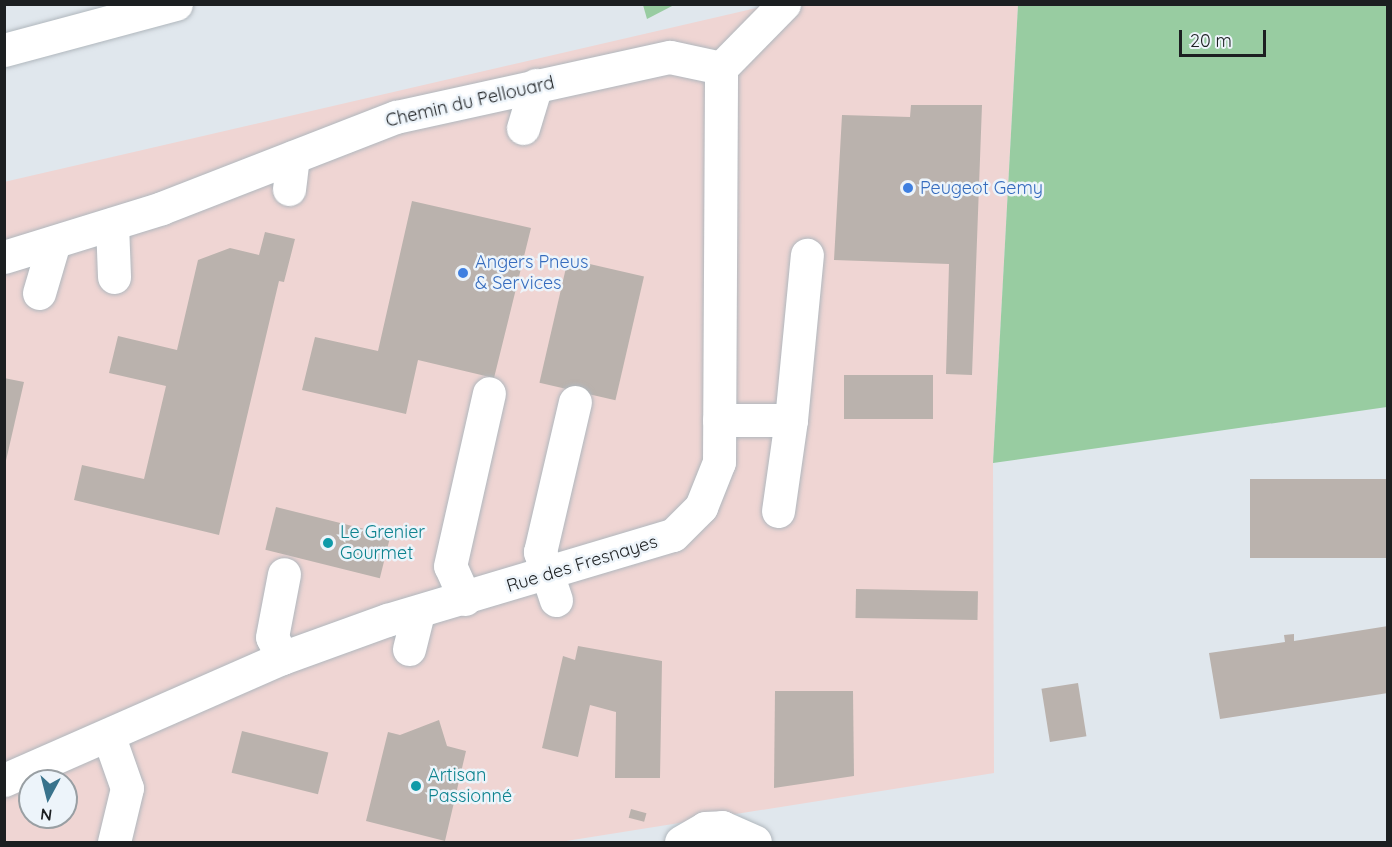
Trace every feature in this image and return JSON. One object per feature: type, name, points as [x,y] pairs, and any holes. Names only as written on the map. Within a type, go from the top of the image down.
[{"type":"street","points":[[4,50],[176,4]]},
{"type":"street","points":[[721,68],[784,4]]},
{"type":"street","name":"Chemin du Pellouard","points":[[4,257],[112,224],[396,117],[670,57],[721,68]]},
{"type":"street","name":"Rue des Fresnayes","points":[[4,780],[109,737],[282,658],[418,612],[465,599],[552,588],[673,535],[701,507],[719,462],[721,68]]},
{"type":"street","points":[[523,129],[536,85]]},
{"type":"street","points":[[289,189],[293,157]]},
{"type":"street","points":[[112,224],[114,277]]},
{"type":"street","points":[[39,293],[54,242]]},
{"type":"street","points":[[778,511],[791,420],[807,255]]},
{"type":"street","points":[[465,599],[450,566],[489,393]]},
{"type":"street","points":[[552,588],[540,552],[575,402]]},
{"type":"street","points":[[719,420],[791,420]]},
{"type":"street","points":[[282,658],[272,637],[284,574]]},
{"type":"street","points":[[409,649],[418,612]]},
{"type":"street","points":[[109,737],[140,792],[114,843]]},
{"type":"street","points":[[681,843],[705,828],[722,827],[755,843]]},
{"type":"shaded area","points":[[769,5],[1018,5],[993,463],[994,773],[560,842],[5,842],[4,182]]},
{"type":"green space","points":[[643,4],[674,5],[647,19]]},
{"type":"green space","points":[[1018,5],[1387,5],[1387,407],[993,463]]},
{"type":"building","name":"Peugeot Gemy","points":[[911,105],[982,105],[972,375],[946,374],[949,264],[834,260],[842,115],[910,117]]},
{"type":"building","points":[[412,201],[531,228],[494,378],[418,360],[406,414],[302,390],[315,337],[378,351]]},
{"type":"building","points":[[265,232],[295,239],[284,282],[279,281],[219,535],[74,500],[82,465],[144,479],[166,386],[109,373],[118,336],[177,350],[198,260],[230,248],[259,255]]},
{"type":"building","points":[[568,259],[644,277],[615,400],[539,383]]},
{"type":"building","points":[[844,375],[933,375],[933,419],[844,419]]},
{"type":"building","points":[[4,378],[24,382],[5,465],[4,465]]},
{"type":"building","points":[[1250,479],[1388,479],[1388,558],[1250,558]]},
{"type":"building","name":"Le Grenier Gourmet","points":[[276,507],[390,536],[380,578],[265,550]]},
{"type":"building","points":[[856,589],[978,591],[977,620],[855,618]]},
{"type":"building","points":[[1388,626],[1388,693],[1220,719],[1209,653],[1285,642],[1284,635],[1294,634],[1294,641]]},
{"type":"building","points":[[578,646],[662,661],[660,778],[615,778],[616,712],[590,705],[578,757],[542,748],[563,656],[575,660]]},
{"type":"building","points":[[1078,683],[1086,736],[1050,742],[1041,689]]},
{"type":"building","points":[[775,691],[853,691],[854,776],[774,788]]},
{"type":"building","name":"Artisan Passionné","points":[[439,720],[447,746],[466,751],[445,841],[366,821],[388,732],[400,735]]},
{"type":"building","points":[[242,731],[328,753],[318,794],[232,773]]},
{"type":"building","points":[[631,809],[646,813],[644,822],[629,818]]},
{"type":"place","name":"Peugeot Gemy","points":[[908,188]]},
{"type":"place","name":"Angers Pneus & Services","points":[[463,273]]},
{"type":"place","name":"Le Grenier Gourmet","points":[[328,543]]},
{"type":"place","name":"Artisan Passionné","points":[[416,786]]}]
